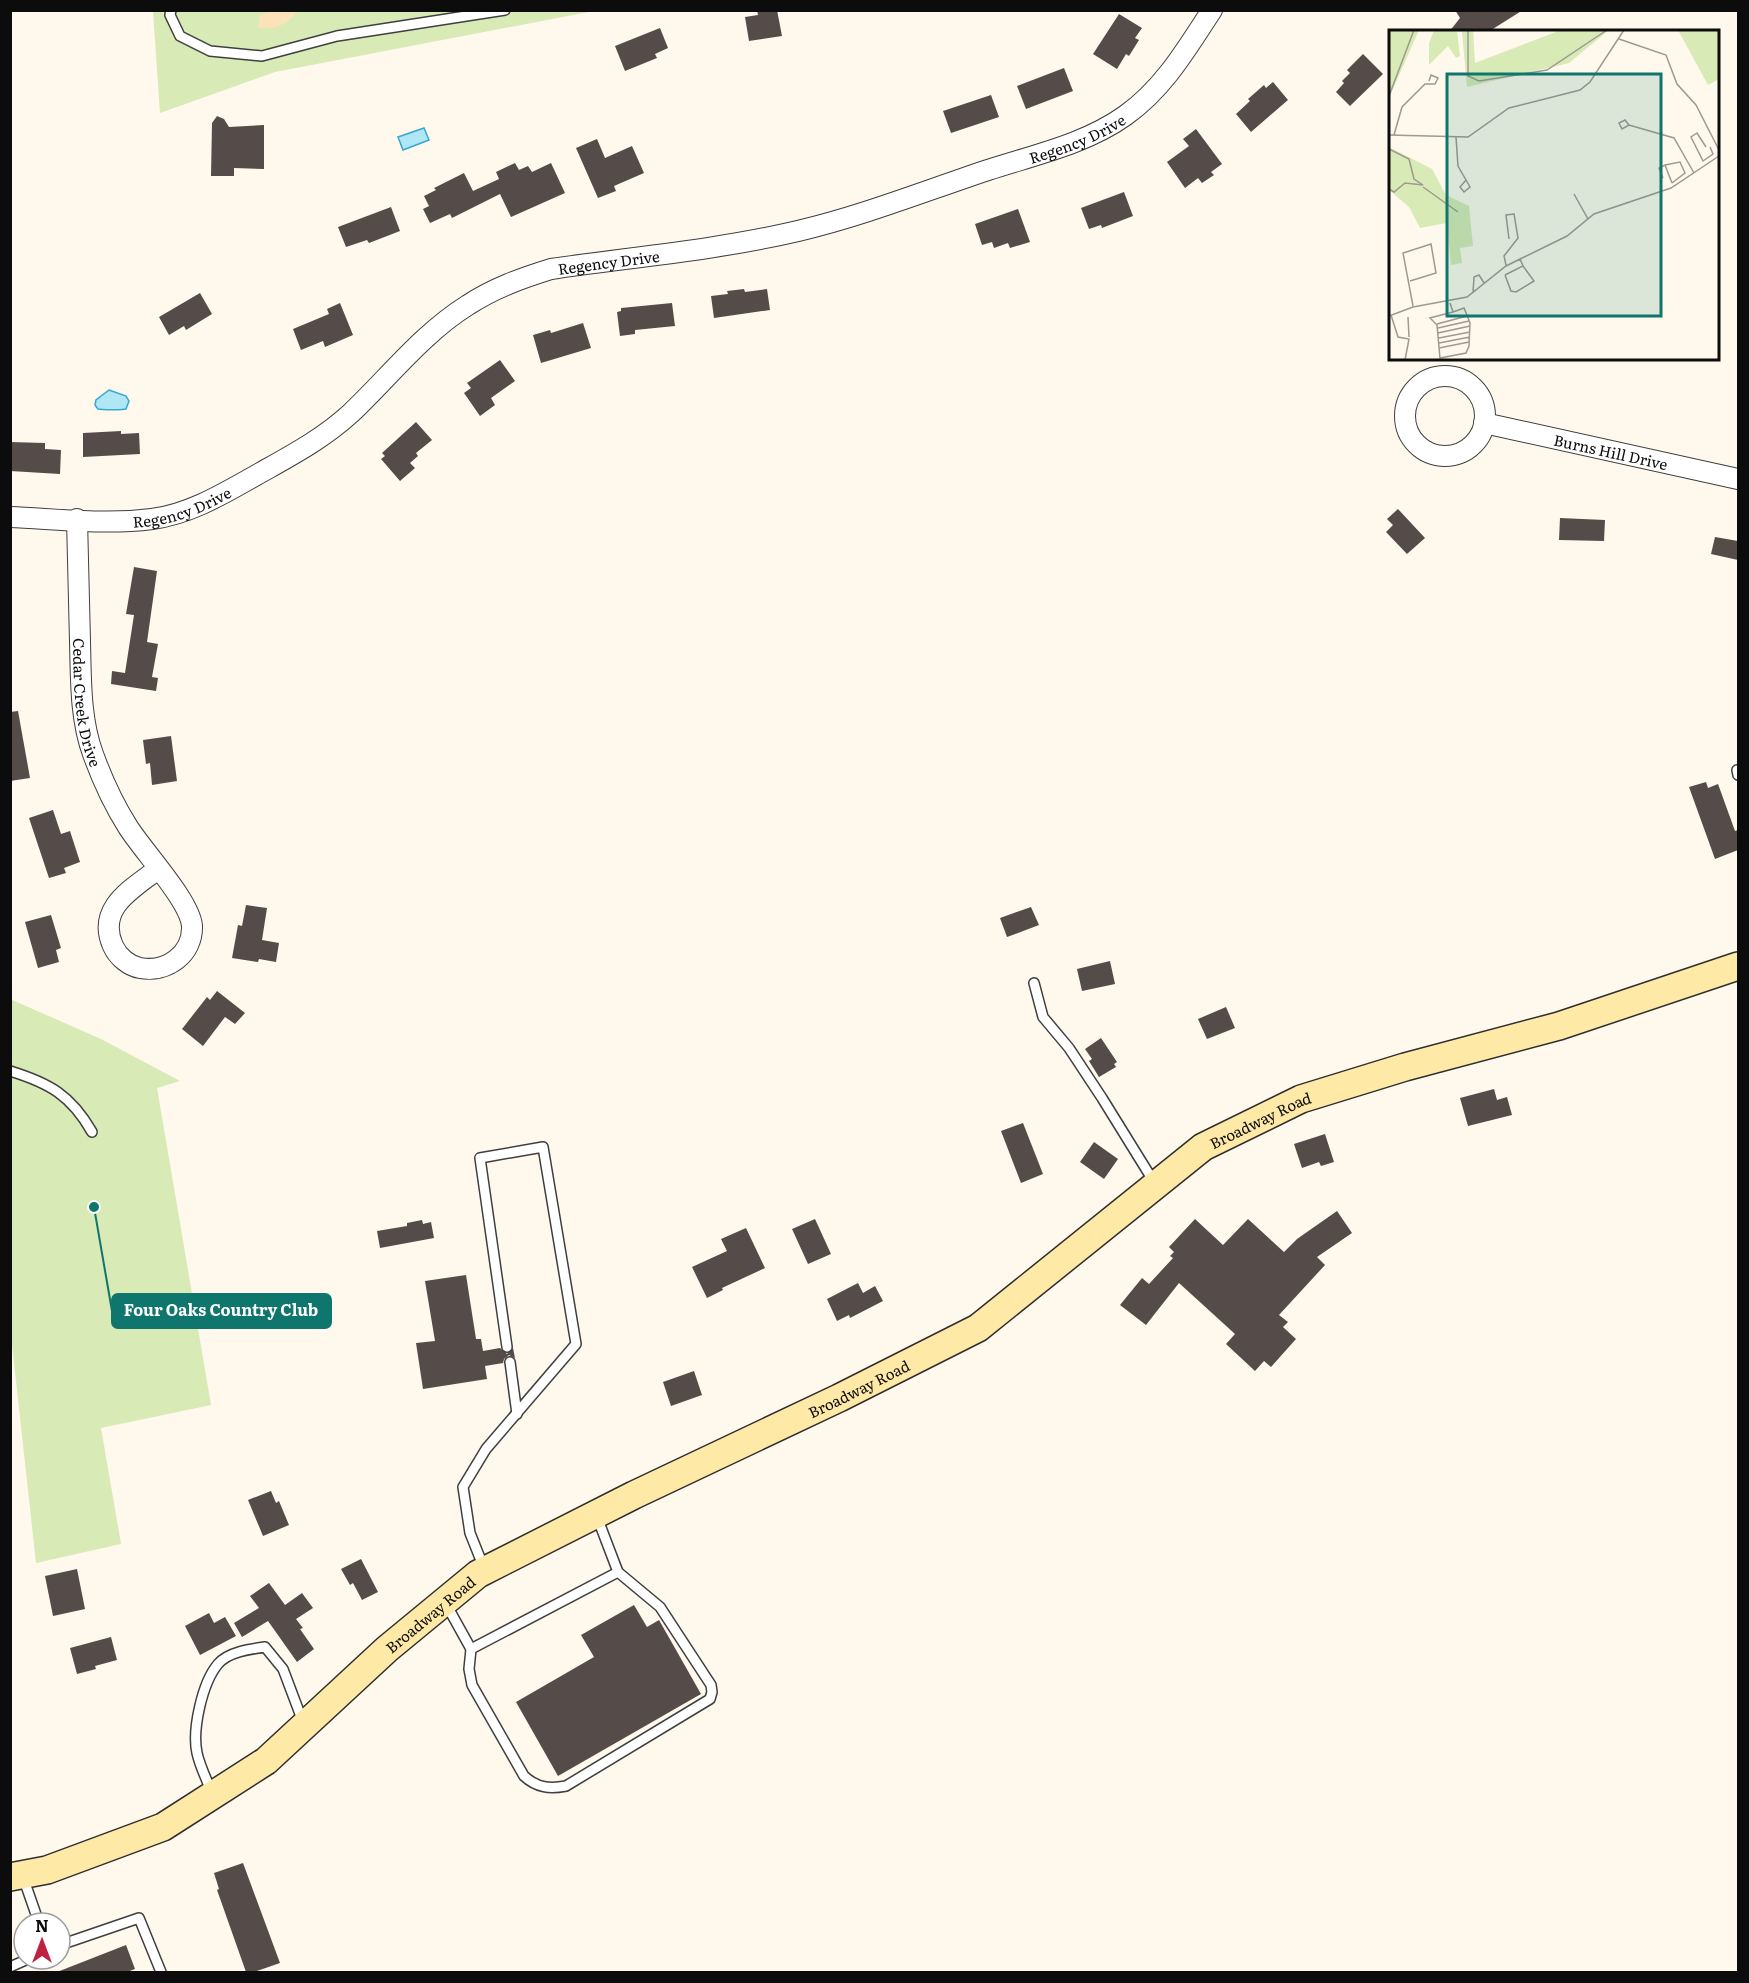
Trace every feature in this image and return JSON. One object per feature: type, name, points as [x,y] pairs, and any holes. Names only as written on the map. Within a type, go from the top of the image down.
[{"type":"main road","name":"Broadway Road","points":[[16,1876],[47,1870],[163,1827],[266,1761],[387,1649],[485,1571],[596,1514],[839,1398],[978,1328],[1203,1147],[1301,1099],[1404,1067],[1559,1026],[1738,966]]},
{"type":"street","name":"Regency Drive","points":[[10,517],[152,519],[187,510],[220,496],[304,448],[349,414],[449,318],[507,284],[551,269],[747,241],[798,231],[848,217],[1089,136],[1126,115],[1158,86],[1212,10]]},
{"type":"street","points":[[1436,377],[1453,377],[1469,384],[1475,390],[1483,406],[1484,423],[1478,439],[1465,451],[1449,456],[1432,454],[1417,446],[1411,439],[1405,423],[1406,406],[1414,391],[1428,380],[1436,377]]},
{"type":"street","name":"Burns Hill Drive","points":[[1484,423],[1738,479]]},
{"type":"street","name":"Cedar Creek Drive","points":[[77,519],[81,681],[85,720],[93,753],[116,808],[189,912],[192,925],[185,950],[177,960],[166,967],[138,968],[125,962],[115,951],[109,938],[108,924],[112,910],[121,898],[158,869]]},
{"type":"lane","points":[[171,10],[170,15],[180,36],[210,51],[262,56],[337,36],[505,10]]},
{"type":"lane","points":[[1738,770],[1738,775]]},
{"type":"lane","points":[[1034,983],[1043,1017],[1069,1048],[1156,1185]]},
{"type":"lane","points":[[10,1071],[42,1081],[63,1095],[82,1114],[92,1132]]},
{"type":"lane","points":[[485,1571],[470,1533],[462,1487],[486,1449],[576,1344],[543,1148],[480,1158],[507,1347]]},
{"type":"lane","points":[[510,1362],[517,1414]]},
{"type":"lane","points":[[445,1602],[471,1649],[469,1669],[472,1685],[524,1776],[531,1783],[540,1786],[553,1788],[566,1786],[710,1699],[712,1692],[711,1685],[660,1607],[618,1572],[596,1514]]},
{"type":"lane","points":[[471,1649],[618,1572]]},
{"type":"lane","points":[[212,1795],[197,1753],[197,1731],[203,1693],[218,1663],[242,1650],[265,1647],[283,1669],[305,1725]]},
{"type":"lane","points":[[16,1876],[33,1911]]},
{"type":"lane","points":[[72,1941],[139,1918],[161,1972]]},
{"type":"green space","points":[[153,11],[594,11],[275,72],[160,113]]},
{"type":"green space","points":[[10,999],[101,1039],[180,1081],[157,1088],[211,1405],[101,1428],[121,1544],[36,1563],[10,1326]]},
{"type":"sand","points":[[272,11],[297,11],[290,20],[280,25],[270,28],[258,27],[260,15]]},
{"type":"water","points":[[424,128],[429,140],[403,150],[398,137]]},
{"type":"water","points":[[109,390],[126,396],[129,401],[126,409],[98,409],[95,405],[96,400]]},
{"type":"building","points":[[757,10],[777,10],[782,36],[749,41],[745,17],[758,15]]},
{"type":"building","points":[[1455,10],[1523,10],[1491,30],[1451,30],[1460,18]]},
{"type":"building","points":[[1119,14],[1142,28],[1135,38],[1139,40],[1129,56],[1126,54],[1117,69],[1093,54]]},
{"type":"building","points":[[660,28],[668,48],[655,54],[657,58],[625,71],[615,46]]},
{"type":"building","points":[[1363,54],[1383,74],[1350,106],[1336,92],[1350,73],[1347,70]]},
{"type":"building","points":[[1064,68],[1073,91],[1026,109],[1017,86]]},
{"type":"building","points":[[1273,82],[1288,100],[1251,132],[1236,114],[1264,85],[1266,88]]},
{"type":"building","points":[[991,95],[999,117],[951,133],[943,111]]},
{"type":"building","points":[[217,116],[224,119],[229,127],[264,125],[264,169],[234,168],[234,176],[211,176],[212,123]]},
{"type":"building","points":[[1196,129],[1222,164],[1211,172],[1214,175],[1202,183],[1198,178],[1185,188],[1167,162],[1189,146],[1183,139]]},
{"type":"building","points":[[597,139],[605,158],[632,146],[644,173],[614,186],[616,191],[598,198],[576,148]]},
{"type":"building","points":[[515,163],[519,170],[528,166],[532,172],[551,163],[565,193],[511,217],[500,194],[452,218],[450,214],[430,223],[423,209],[429,206],[424,196],[436,190],[434,188],[464,173],[473,191],[499,179],[496,172]]},
{"type":"building","points":[[1124,192],[1133,216],[1102,228],[1101,225],[1089,229],[1081,208]]},
{"type":"building","points":[[391,207],[400,231],[369,243],[367,240],[346,247],[338,227]]},
{"type":"building","points":[[1018,209],[1030,242],[1010,248],[1008,243],[994,248],[992,242],[982,245],[975,224]]},
{"type":"building","points":[[744,289],[745,292],[767,289],[770,310],[714,318],[711,296]]},
{"type":"building","points":[[200,293],[212,314],[186,330],[184,326],[169,335],[159,317]]},
{"type":"building","points":[[340,303],[353,335],[325,347],[323,341],[301,350],[293,329],[329,314],[327,309]]},
{"type":"building","points":[[672,303],[675,326],[635,330],[635,334],[620,336],[617,312],[621,311],[621,308]]},
{"type":"building","points":[[583,323],[591,348],[541,363],[533,335],[550,330],[551,333]]},
{"type":"building","points":[[500,360],[515,381],[491,398],[495,405],[480,416],[464,393],[471,388],[467,383]]},
{"type":"building","points":[[416,422],[432,440],[416,453],[418,456],[410,463],[415,468],[400,481],[381,459],[385,456],[382,453]]},
{"type":"building","points":[[121,431],[121,434],[139,433],[140,454],[83,457],[83,433]]},
{"type":"building","points":[[10,442],[45,443],[45,449],[61,450],[60,474],[10,471]]},
{"type":"building","points":[[1398,509],[1425,538],[1407,554],[1386,532],[1393,525],[1387,519]]},
{"type":"building","points":[[1560,518],[1605,520],[1604,541],[1559,540]]},
{"type":"building","points":[[1715,537],[1738,541],[1738,560],[1711,554]]},
{"type":"building","points":[[134,567],[157,571],[147,642],[158,644],[152,677],[158,678],[156,691],[111,684],[112,671],[125,673],[134,615],[126,614]]},
{"type":"building","points":[[18,711],[30,778],[10,781],[10,712]]},
{"type":"building","points":[[171,736],[177,781],[152,785],[150,763],[146,764],[143,740]]},
{"type":"building","points":[[1706,782],[1708,788],[1718,784],[1735,831],[1738,830],[1738,850],[1715,859],[1689,787]]},
{"type":"building","points":[[53,810],[61,834],[70,831],[80,862],[64,868],[66,873],[49,878],[29,818]]},
{"type":"building","points":[[246,905],[267,908],[262,940],[279,943],[276,962],[232,958],[238,925],[242,926]]},
{"type":"building","points":[[1031,907],[1039,925],[1007,937],[1000,918]]},
{"type":"building","points":[[51,915],[61,948],[56,950],[59,962],[38,968],[25,922]]},
{"type":"building","points":[[1110,961],[1115,984],[1082,991],[1077,969]]},
{"type":"building","points":[[217,991],[245,1013],[235,1024],[225,1017],[203,1046],[182,1029],[207,997],[210,1000]]},
{"type":"building","points":[[1226,1007],[1235,1028],[1207,1039],[1198,1019]]},
{"type":"building","points":[[1101,1038],[1117,1062],[1114,1064],[1116,1067],[1099,1077],[1085,1049]]},
{"type":"building","points":[[1494,1089],[1497,1100],[1507,1097],[1512,1115],[1468,1126],[1460,1098]]},
{"type":"building","points":[[1023,1123],[1043,1174],[1021,1183],[1001,1131]]},
{"type":"building","points":[[1325,1134],[1334,1162],[1321,1166],[1319,1162],[1302,1168],[1294,1144]]},
{"type":"building","points":[[1094,1142],[1118,1159],[1104,1179],[1080,1162]]},
{"type":"building","points":[[1337,1211],[1352,1233],[1317,1257],[1325,1265],[1279,1315],[1288,1322],[1283,1327],[1296,1339],[1271,1367],[1264,1361],[1255,1371],[1226,1344],[1235,1334],[1179,1283],[1146,1325],[1120,1305],[1142,1278],[1149,1284],[1173,1258],[1170,1256],[1174,1252],[1169,1247],[1195,1219],[1223,1245],[1248,1219],[1284,1252],[1297,1239]]},
{"type":"building","points":[[815,1219],[831,1254],[808,1264],[792,1229]]},
{"type":"building","points":[[422,1220],[423,1224],[431,1222],[434,1238],[380,1248],[377,1231],[407,1226],[407,1223]]},
{"type":"building","points":[[746,1228],[765,1268],[722,1288],[723,1290],[707,1298],[692,1267],[727,1251],[721,1239]]},
{"type":"building","points":[[466,1275],[476,1339],[481,1339],[483,1351],[500,1348],[507,1354],[513,1348],[515,1358],[509,1355],[503,1363],[485,1366],[487,1379],[423,1389],[416,1343],[435,1341],[425,1281]]},
{"type":"building","points":[[858,1283],[863,1293],[875,1286],[883,1301],[850,1318],[849,1315],[837,1321],[827,1299]]},
{"type":"building","points":[[694,1371],[702,1395],[671,1406],[663,1382]]},
{"type":"building","points":[[271,1491],[276,1503],[279,1501],[289,1525],[263,1536],[248,1500]]},
{"type":"building","points":[[361,1559],[378,1592],[362,1600],[353,1583],[350,1585],[341,1569]]},
{"type":"building","points":[[77,1569],[85,1609],[53,1616],[45,1576]]},
{"type":"building","points":[[269,1583],[285,1605],[302,1593],[313,1608],[296,1619],[314,1649],[297,1662],[268,1621],[242,1637],[234,1623],[259,1608],[250,1596]]},
{"type":"building","points":[[634,1605],[647,1627],[659,1620],[701,1694],[558,1776],[516,1702],[594,1657],[581,1635]]},
{"type":"building","points":[[209,1613],[214,1623],[225,1617],[236,1636],[200,1655],[185,1626]]},
{"type":"building","points":[[111,1637],[117,1660],[77,1674],[70,1648]]},
{"type":"building","points":[[243,1863],[280,1963],[254,1972],[246,1972],[217,1890],[219,1889],[214,1873]]},
{"type":"building","points":[[126,1945],[135,1969],[127,1972],[57,1972],[72,1971],[72,1966]]},
{"type":"place","name":"Four Oaks Country Club","points":[[94,1207]]}]
